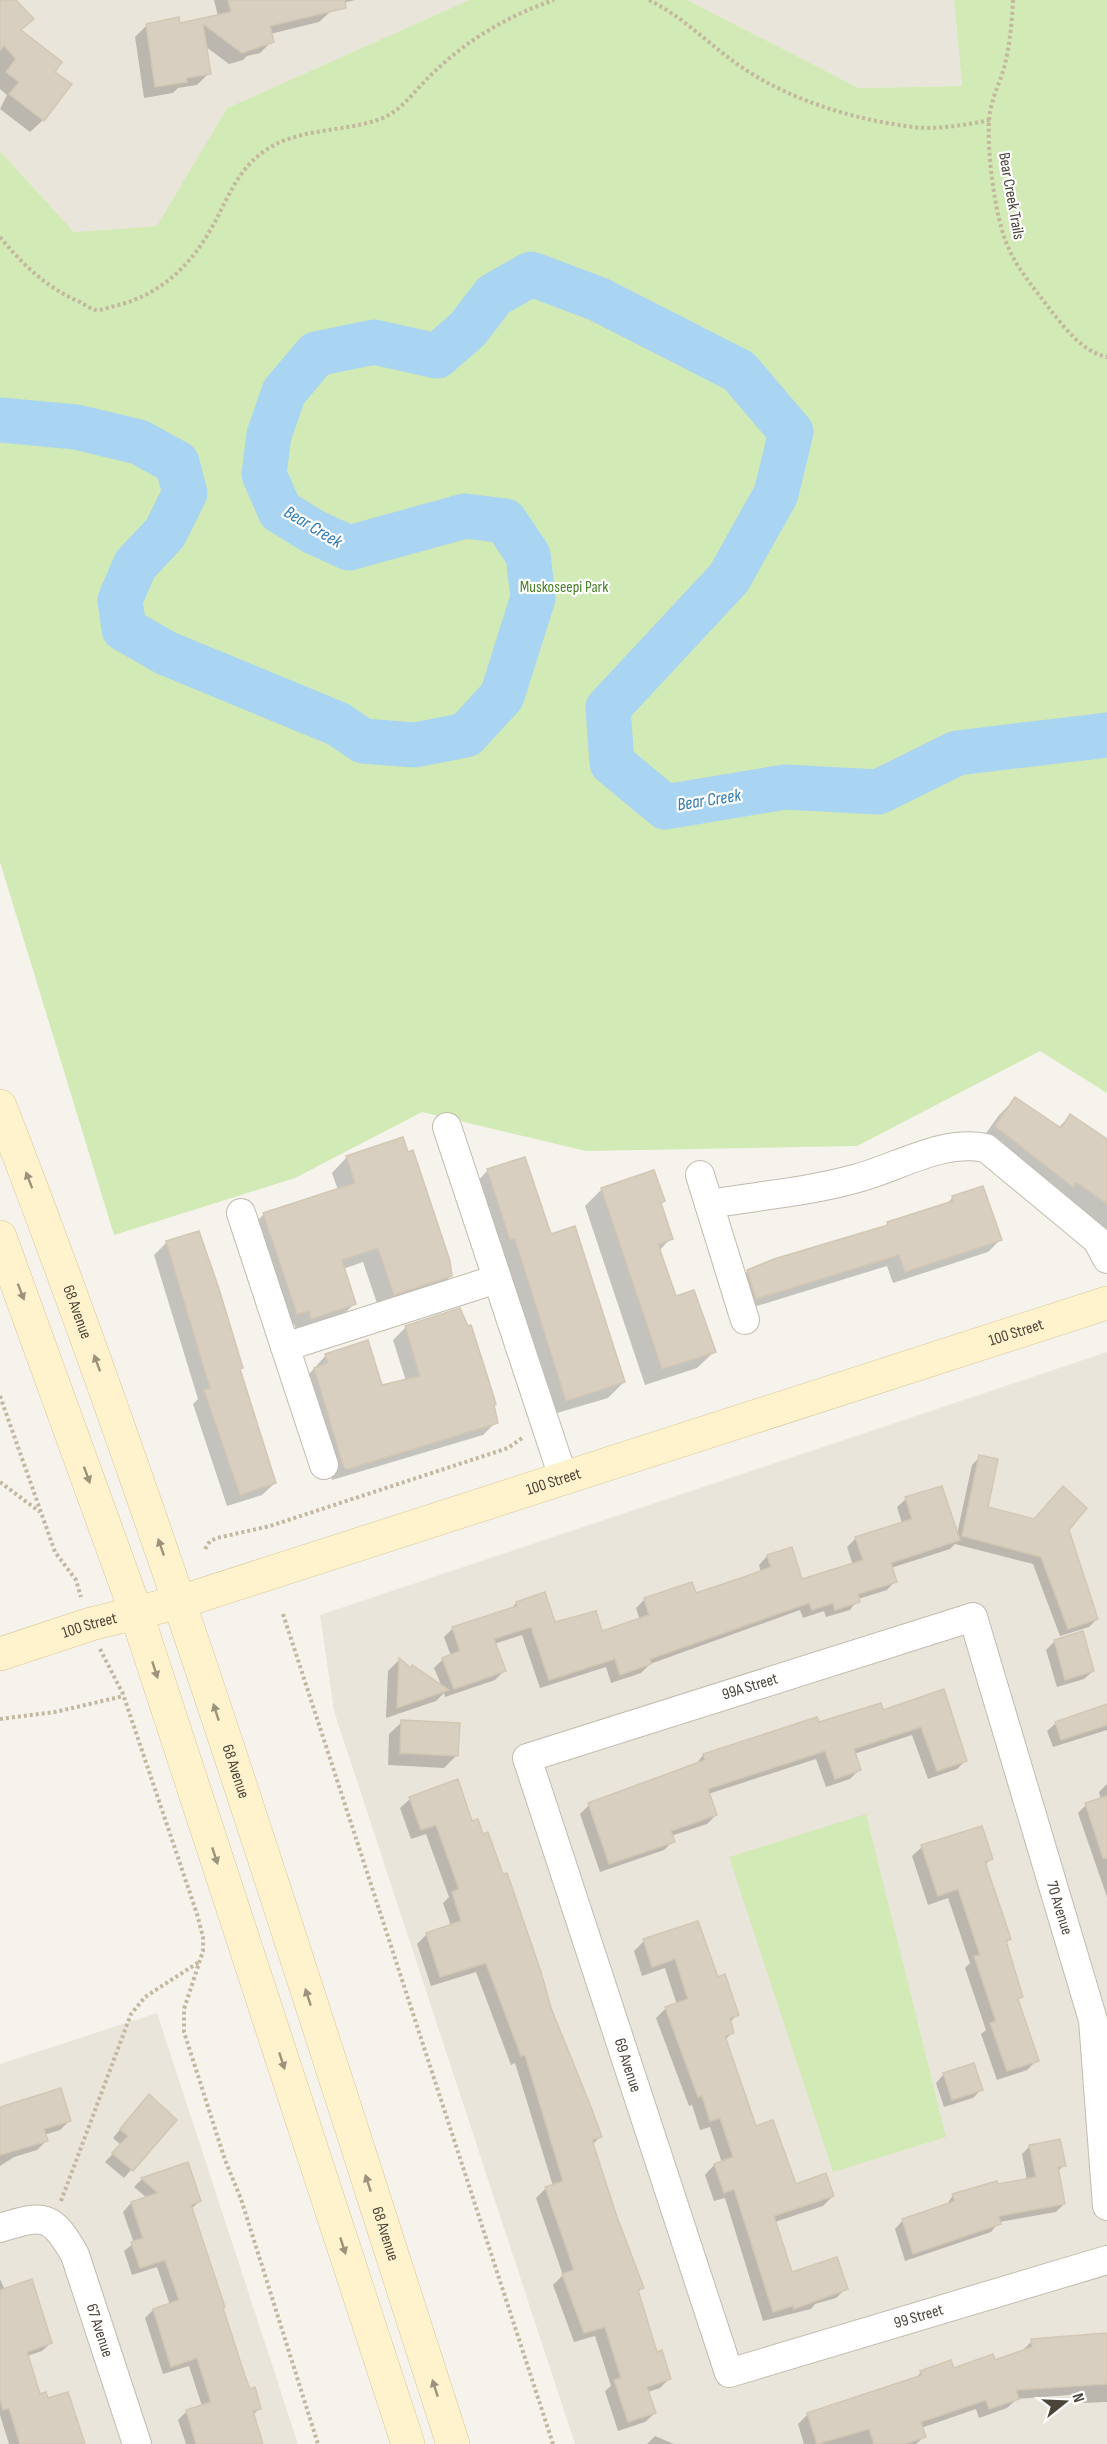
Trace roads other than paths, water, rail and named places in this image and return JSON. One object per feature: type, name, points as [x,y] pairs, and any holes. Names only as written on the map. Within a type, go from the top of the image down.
[{"type":"main road","name":"68 Avenue","points":[[0,1106],[100,1370],[180,1602],[453,2444]]},
{"type":"main road","points":[[0,1237],[137,1615],[408,2444]]},
{"type":"main road","name":"100 Street","points":[[0,1654],[91,1624],[137,1615],[180,1602],[1107,1303]]},
{"type":"street","points":[[447,1127],[563,1477]]},
{"type":"street","points":[[709,1204],[854,1180],[949,1146],[969,1144],[986,1148],[1097,1240],[1107,1258]]},
{"type":"street","points":[[700,1175],[744,1320]]},
{"type":"street","points":[[241,1213],[324,1465]]},
{"type":"street","points":[[285,1347],[497,1279]]},
{"type":"street","name":"99A Street","points":[[527,1758],[973,1617]]},
{"type":"street","name":"70 Avenue","points":[[973,1617],[1093,2020],[1107,2206]]},
{"type":"street","name":"69 Avenue","points":[[527,1758],[729,2373]]},
{"type":"street","name":"67 Avenue","points":[[0,2228],[37,2219],[53,2223],[75,2255],[137,2444]]},
{"type":"street","name":"99 Street","points":[[729,2373],[1107,2260]]},
{"type":"waterway","name":"Bear Creek","points":[[0,420],[76,427],[139,442],[177,463],[185,493],[165,533],[135,565],[120,600],[124,629],[166,653],[338,724],[363,741],[415,745],[466,735],[502,696],[533,598],[528,555],[505,521],[465,516],[349,548],[314,532],[280,511],[264,474],[269,435],[284,392],[316,354],[374,342],[437,356],[468,329],[494,295],[531,274],[598,299],[739,371],[791,432],[776,494],[729,578],[608,708],[612,763],[665,807],[785,787],[878,792],[957,753],[1107,735]]},
{"type":"park label","name":"Muskoseepi Park","points":[[564,587]]}]
